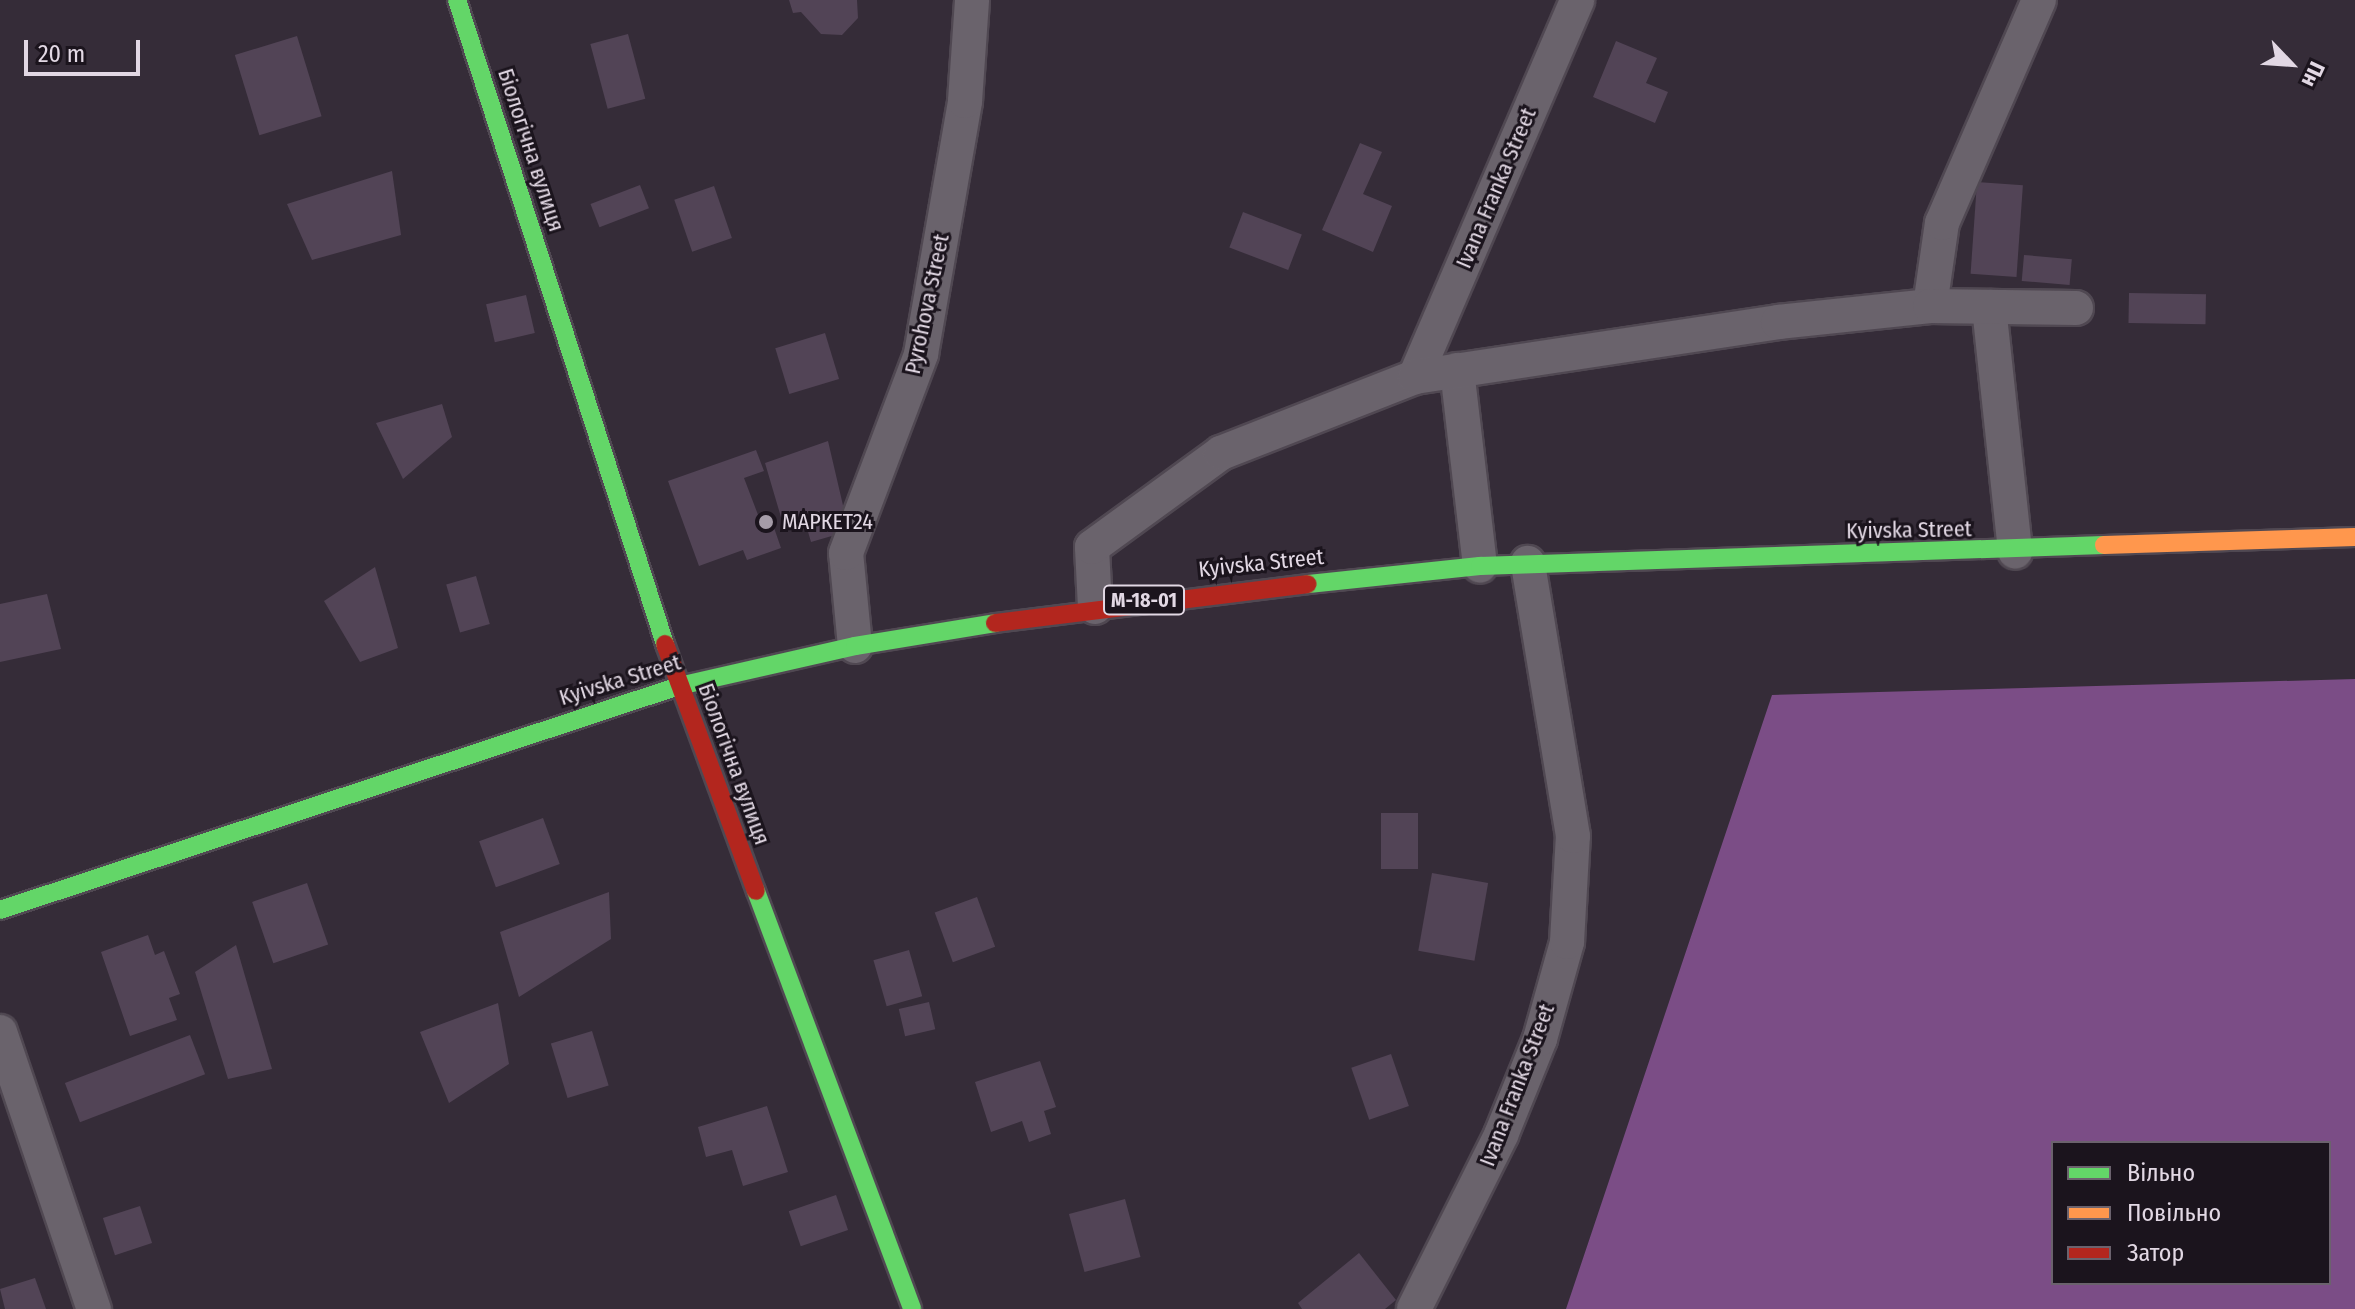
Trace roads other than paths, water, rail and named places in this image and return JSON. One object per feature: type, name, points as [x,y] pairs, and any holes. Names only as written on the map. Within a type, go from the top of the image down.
[{"type":"main road","name":"Біологічна вулиця","points":[[457,0],[679,686],[912,1309]]},
{"type":"main road","name":"Kyivska Street","points":[[0,910],[200,839],[679,686],[855,646],[1095,607],[1528,563],[2015,552],[2355,537]]},
{"type":"street","name":"Pyrohova Street","points":[[855,646],[846,553],[921,354],[965,101],[972,0]]},
{"type":"street","name":"Ivana Franka Street","points":[[1415,377],[1577,0]]},
{"type":"street","points":[[1930,306],[1942,223],[2039,0]]},
{"type":"street","points":[[1095,607],[1092,547],[1221,453],[1415,377],[1778,322],[1930,306],[2076,308]]},
{"type":"street","points":[[1989,307],[2015,552]]},
{"type":"street","points":[[1457,370],[1480,566]]},
{"type":"street","name":"Ivana Franka Street","points":[[1414,1309],[1501,1135],[1540,1039],[1567,942],[1573,836],[1528,563]]},
{"type":"street","points":[[0,1032],[94,1309]]},
{"type":"place","name":"МАРКЕТ24","points":[[766,522]]}]
